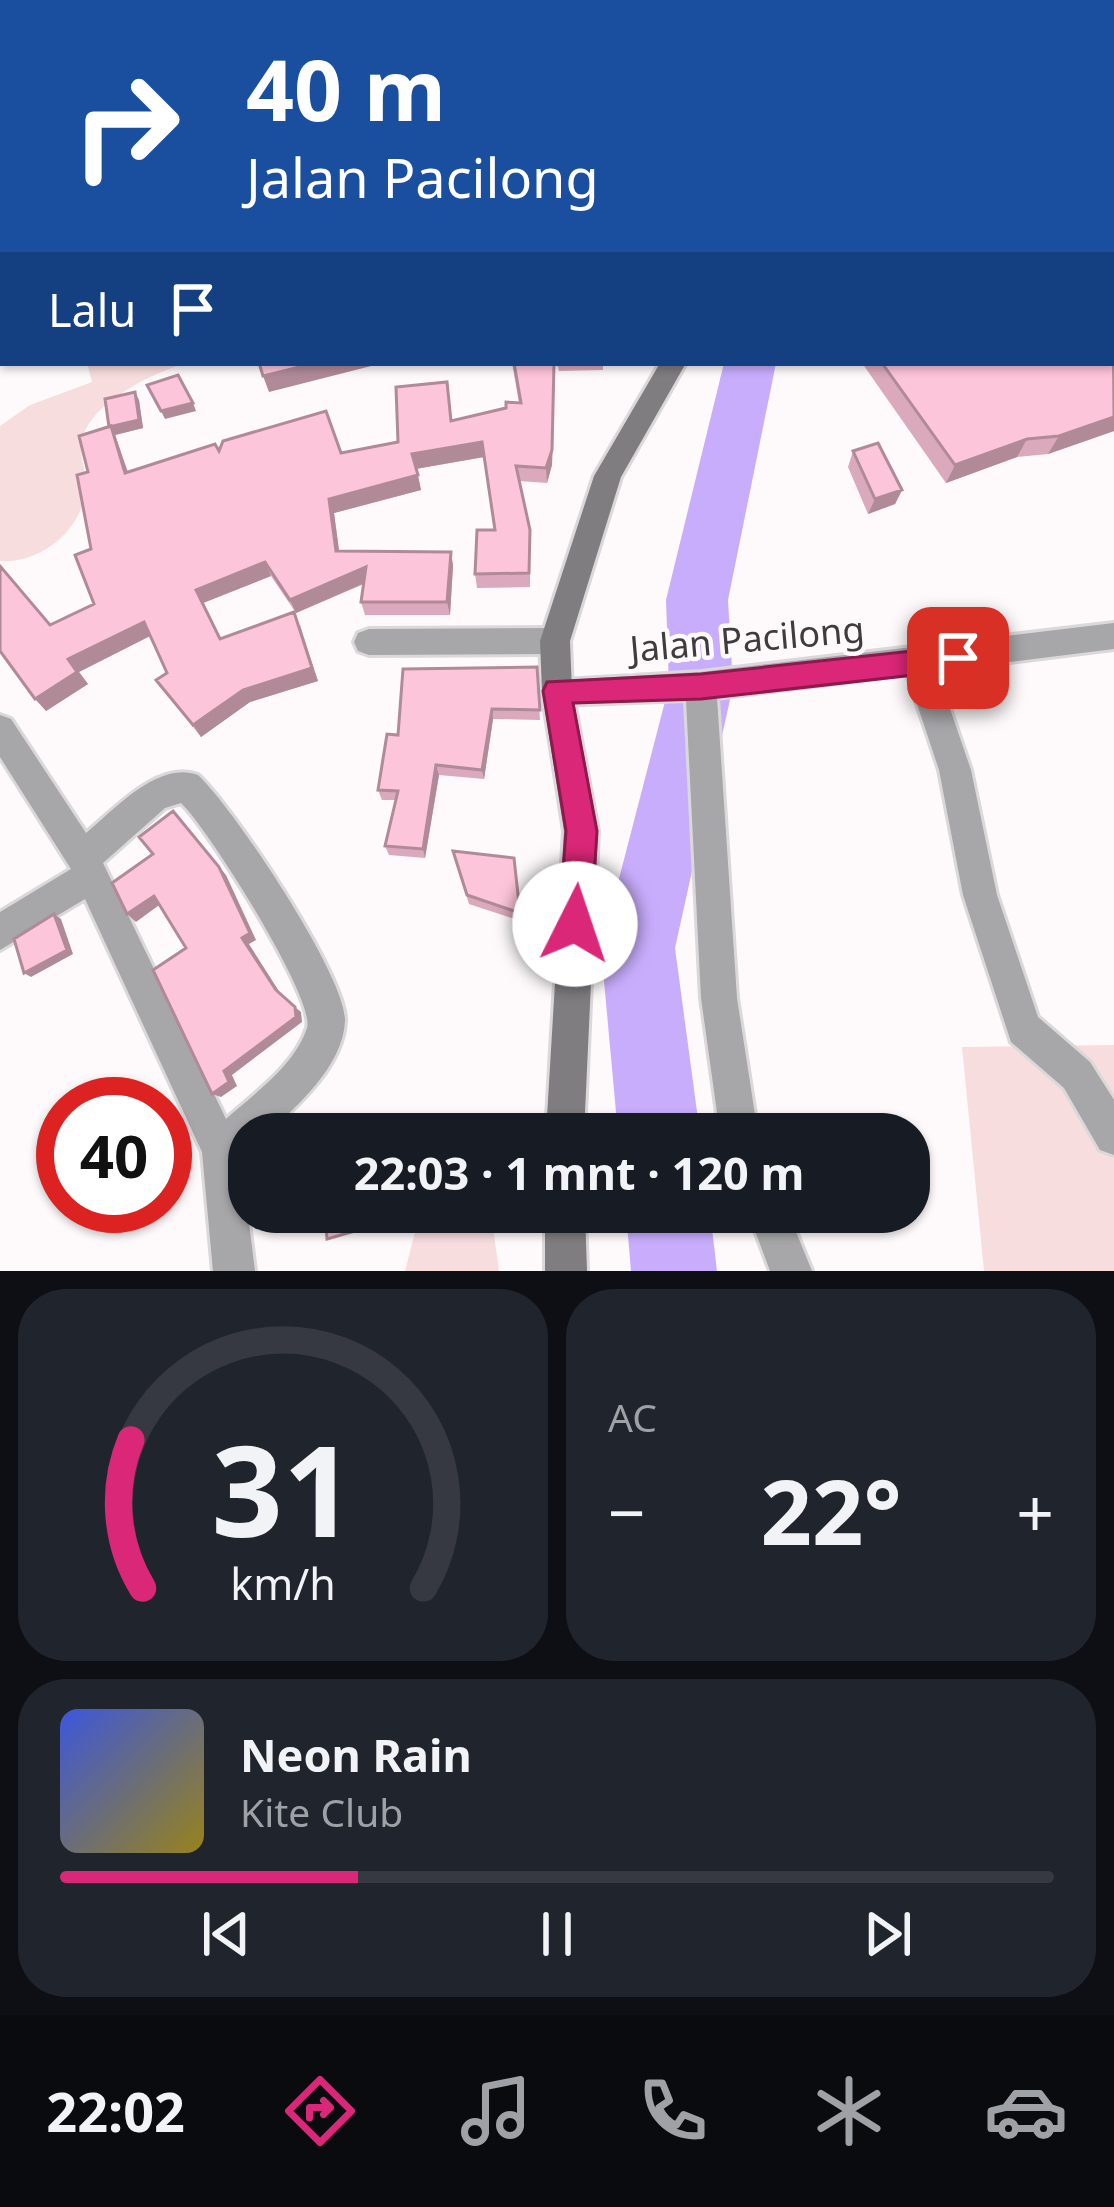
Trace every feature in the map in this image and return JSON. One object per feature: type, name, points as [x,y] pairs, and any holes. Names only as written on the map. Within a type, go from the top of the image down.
[{"type":"street","points":[[566,1113],[581,831],[557,691],[555,641],[608,476],[672,366]]},
{"type":"street","name":"Jalan Pacilong","points":[[557,691],[696,686],[919,663],[1114,636]]},
{"type":"street","points":[[369,642],[555,641]]},
{"type":"street","points":[[919,663],[955,770],[980,895],[1024,1029],[1077,1075],[1114,1136]]},
{"type":"street","points":[[696,686],[720,1017],[736,1113]]},
{"type":"street","points":[[0,729],[87,867],[221,1150],[233,1271]]},
{"type":"street","points":[[0,932],[87,867],[154,796],[186,786],[200,799],[300,955],[327,1008],[327,1023],[311,1061],[221,1150]]},
{"type":"street","points":[[565,1233],[566,1271]]},
{"type":"street","points":[[776,1233],[791,1271]]},
{"type":"shaded area","points":[[88,366],[177,366],[130,388],[104,407],[86,429],[81,443],[84,498],[70,528],[46,549],[0,561],[0,426],[30,405],[92,382]]},
{"type":"shaded area","points":[[1114,1045],[1114,1271],[984,1271],[962,1047]]},
{"type":"shaded area","points":[[415,1233],[494,1233],[499,1271],[405,1271]]},
{"type":"building","points":[[260,366],[304,366],[263,376]]},
{"type":"building","points":[[515,366],[554,366],[552,450],[546,468],[516,466],[530,530],[529,573],[475,574],[477,530],[495,530],[482,442],[412,454],[418,475],[329,499],[336,551],[451,552],[447,602],[361,602],[366,567],[290,600],[265,562],[196,590],[220,639],[294,612],[312,668],[243,690],[193,725],[156,680],[167,673],[144,622],[68,659],[77,672],[35,699],[0,651],[0,566],[50,625],[94,604],[75,555],[91,549],[77,475],[88,472],[79,436],[111,426],[125,473],[215,444],[219,451],[223,441],[326,411],[341,453],[398,442],[396,387],[447,382],[451,421],[506,408],[506,402],[521,403]]},
{"type":"building","points":[[884,366],[1114,366],[1114,417],[1059,436],[1027,439],[955,465]]},
{"type":"building","points":[[178,375],[193,403],[161,411],[147,385]]},
{"type":"building","points":[[135,392],[139,420],[109,427],[105,399]]},
{"type":"building","points":[[878,443],[902,490],[875,499],[853,451]]},
{"type":"building","points":[[537,667],[540,710],[492,709],[482,770],[436,765],[423,849],[385,846],[398,791],[378,790],[387,734],[398,735],[403,669]]},
{"type":"building","points":[[173,811],[219,867],[250,933],[242,938],[276,990],[295,1007],[296,1017],[224,1071],[229,1082],[212,1094],[153,970],[186,948],[154,896],[127,914],[112,883],[153,854],[139,837]]},
{"type":"building","points":[[453,851],[514,858],[520,913],[467,895]]},
{"type":"building","points":[[54,914],[67,950],[24,973],[14,939]]},
{"type":"waterway","points":[[657,1113],[638,948],[701,686],[697,600],[749,366]]},
{"type":"waterway","points":[[670,1233],[674,1271]]},
{"type":"route","points":[[575,924],[581,831],[557,691],[701,686],[958,658]]}]
